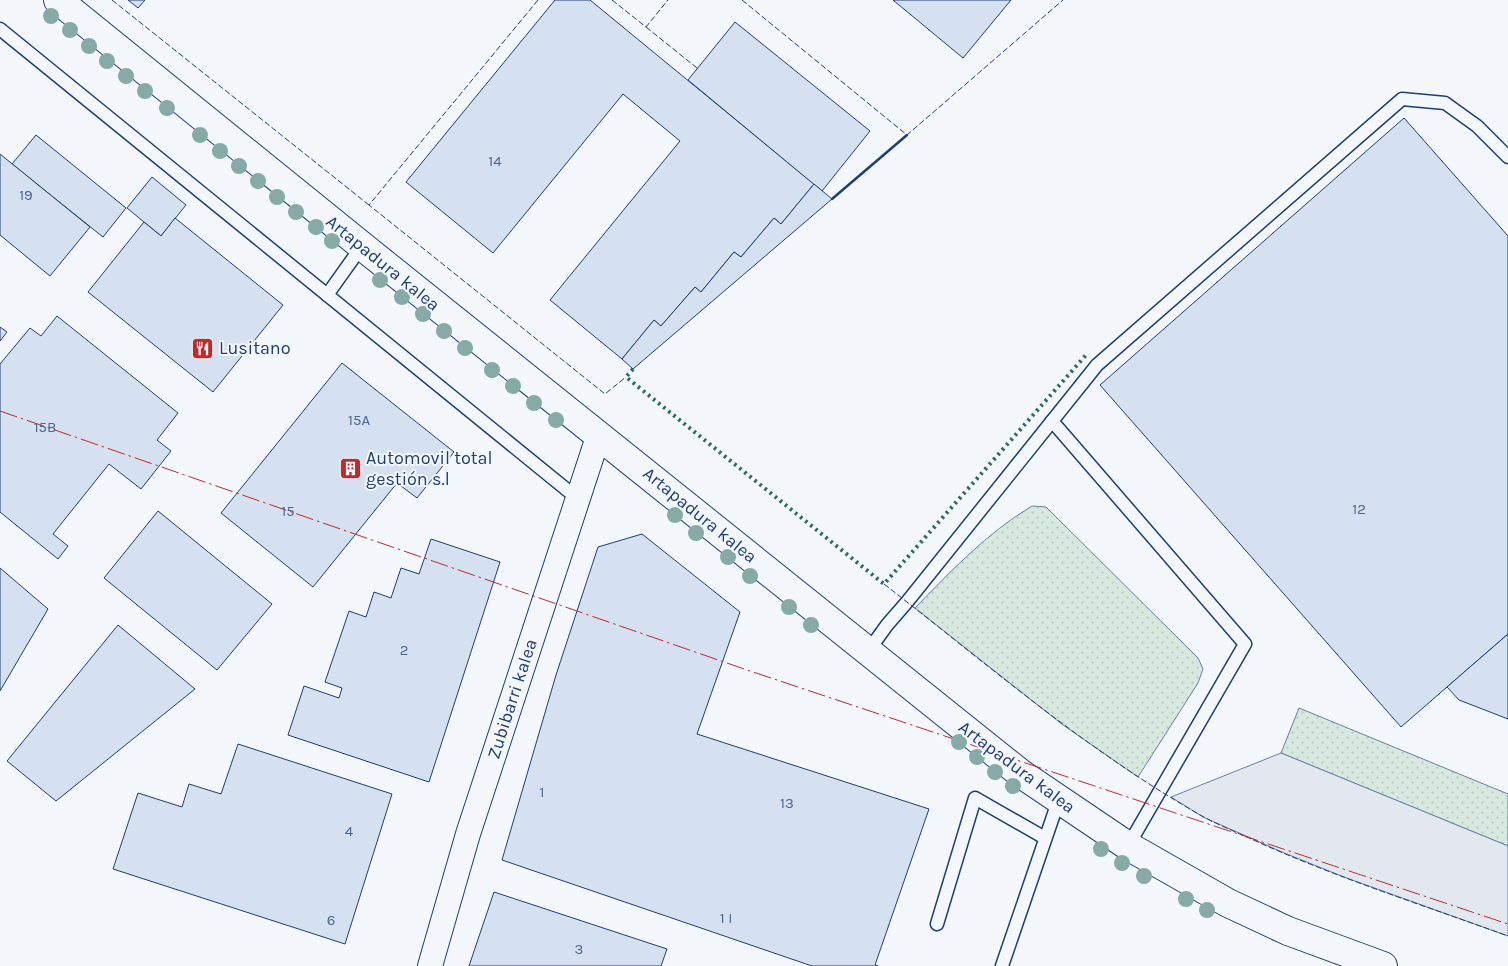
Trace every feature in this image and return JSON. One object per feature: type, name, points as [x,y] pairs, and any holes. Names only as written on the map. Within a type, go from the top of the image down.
[{"type":"street","name":"Artapadura kalea","points":[[58,0],[362,246],[1020,772],[1128,846],[1228,903],[1288,931],[1383,966]]},
{"type":"street","name":"Zubibarri kalea","points":[[430,966],[468,834],[599,434]]},
{"type":"lane","points":[[0,29],[577,498]]},
{"type":"lane","points":[[869,650],[887,625],[914,594],[1097,365],[1402,99],[1445,103],[1477,126],[1508,156]]},
{"type":"lane","points":[[327,295],[362,246]]},
{"type":"lane","points":[[1052,421],[1245,644],[1128,846]]},
{"type":"lane","points":[[936,924],[975,798],[1045,838]]},
{"type":"lane","points":[[1002,966],[1059,799]]},
{"type":"shaded area","points":[[1032,506],[1046,507],[1198,658],[1203,669],[1198,683],[1138,777],[1063,725],[915,608],[985,540]]},
{"type":"shaded area","points":[[1299,708],[1508,794],[1508,846],[1281,753]]},
{"type":"shaded area","points":[[1281,753],[1508,846],[1508,936],[1344,877],[1282,852],[1203,817],[1171,797]]},
{"type":"building","points":[[128,0],[145,0],[138,8]]},
{"type":"building","points":[[555,0],[590,0],[814,184],[781,224],[774,218],[741,257],[734,252],[701,292],[695,287],[661,326],[654,320],[622,359],[550,300],[680,141],[623,94],[493,253],[406,182]]},
{"type":"building","points":[[893,0],[1011,0],[963,58]]},
{"type":"building","points":[[735,22],[870,131],[822,191],[688,80]]},
{"type":"building","points":[[1404,118],[1508,236],[1508,634],[1401,727],[1100,385]]},
{"type":"building","points":[[36,135],[126,208],[103,237],[12,164]]},
{"type":"building","points":[[0,154],[90,227],[50,276],[0,235]]},
{"type":"building","points":[[152,177],[186,205],[161,236],[127,208]]},
{"type":"building","points":[[814,184],[832,199],[633,369],[622,359],[654,320],[661,326],[695,287],[701,292],[734,252],[741,257],[774,218],[781,224]]},
{"type":"building","name":"Lusitano","points":[[175,218],[283,305],[213,392],[88,292],[144,222],[161,236]]},
{"type":"building","points":[[57,316],[178,413],[157,440],[171,451],[141,489],[109,464],[53,534],[68,546],[58,559],[0,512],[0,364],[30,328],[41,336]]},
{"type":"building","points":[[0,327],[7,332],[0,341]]},
{"type":"building","name":"Automovil total gestión s.l","points":[[342,363],[454,452],[417,498],[397,483],[313,587],[221,513]]},
{"type":"building","points":[[158,511],[272,604],[217,670],[104,578]]},
{"type":"building","points":[[642,534],[740,612],[697,734],[929,809],[875,965],[878,966],[812,966],[502,860],[556,675],[598,547]]},
{"type":"building","points":[[431,539],[500,562],[429,782],[288,735],[304,686],[339,698],[342,688],[325,682],[349,611],[366,617],[374,592],[391,598],[401,568],[419,574]]},
{"type":"building","points":[[0,568],[48,609],[0,691]]},
{"type":"building","points":[[118,625],[195,689],[56,801],[7,761]]},
{"type":"building","points":[[1508,634],[1508,719],[1459,700],[1447,687]]},
{"type":"building","points":[[238,744],[392,794],[345,944],[113,869],[138,793],[182,807],[189,784],[221,794]]},
{"type":"building","points":[[494,892],[667,949],[661,966],[469,966]]},
{"type":"hedge","points":[[633,369],[626,377],[884,584],[1086,355]]},
{"type":"fence","points":[[112,0],[369,205]]},
{"type":"fence","points":[[538,0],[369,205],[605,394],[626,377]]},
{"type":"fence","points":[[612,0],[646,27],[668,0]]},
{"type":"fence","points":[[742,0],[907,135],[1063,0]]},
{"type":"fence","points":[[646,27],[697,68]]},
{"type":"fence","points":[[884,584],[1038,706],[1118,763],[1202,816],[1223,827],[1321,868],[1508,936]]},
{"type":"wall","points":[[832,199],[907,135]]},
{"type":"power","points":[[0,411],[750,671],[1508,924]]},
{"type":"place","name":"Lusitano","points":[[203,348]]},
{"type":"place","name":"Automovil total gestión s.l","points":[[350,468]]}]
